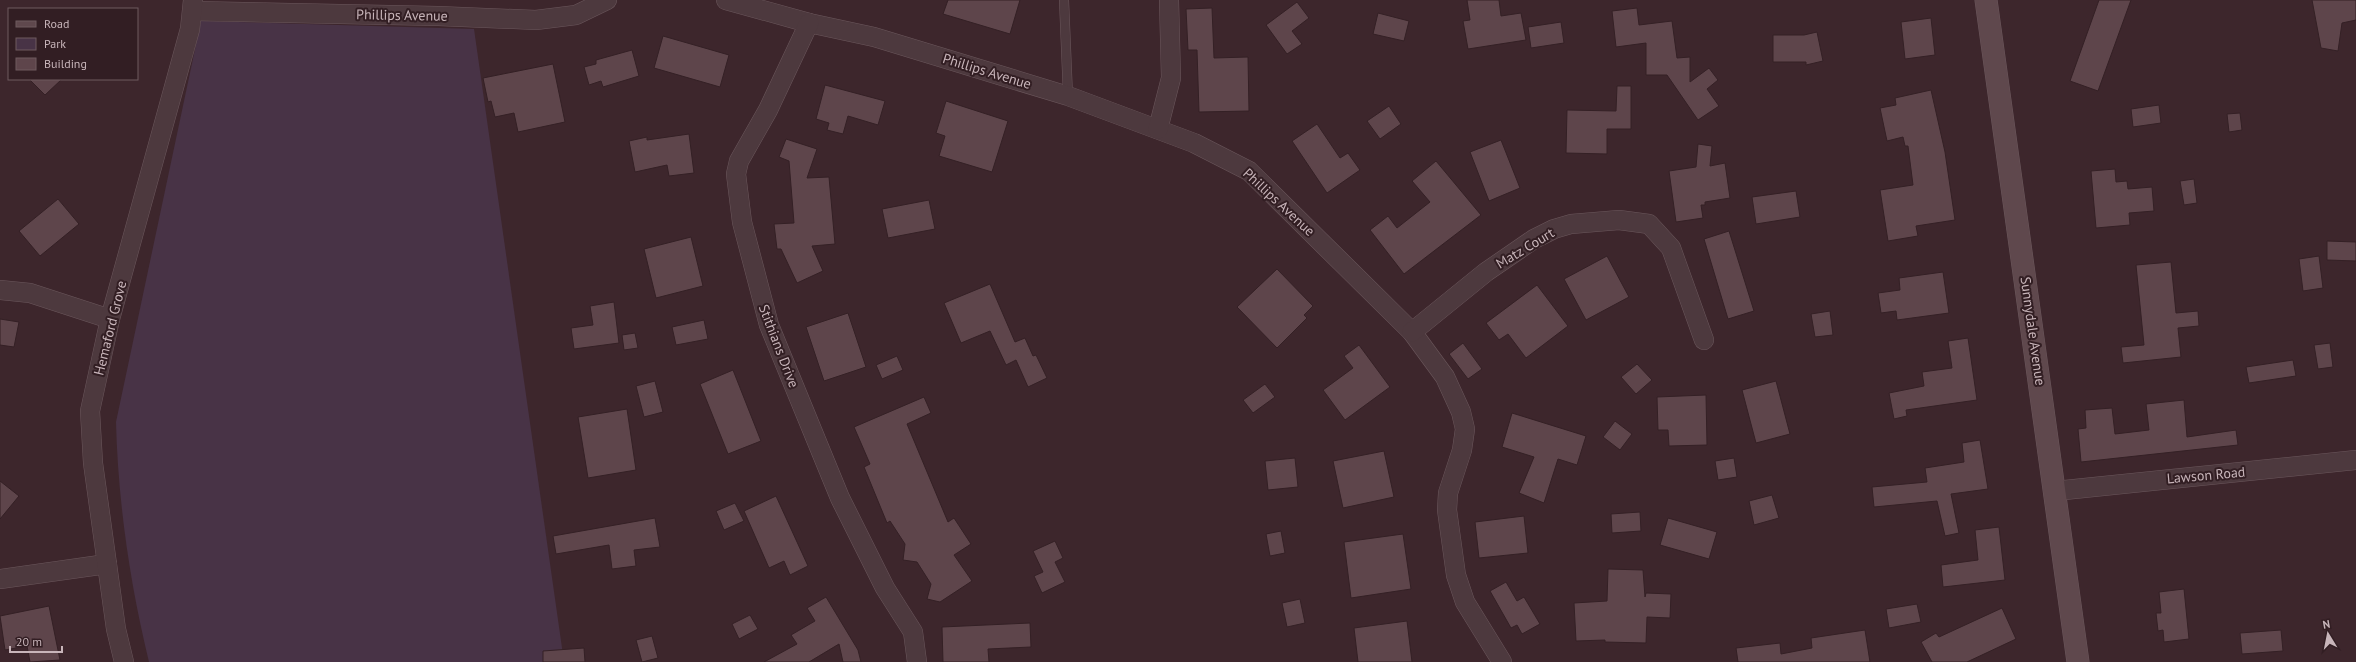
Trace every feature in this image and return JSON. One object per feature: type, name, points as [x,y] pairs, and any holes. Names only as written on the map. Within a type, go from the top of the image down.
[{"type":"street","name":"Phillips Avenue","points":[[193,6],[536,20],[576,15],[607,0]]},
{"type":"street","name":"Phillips Avenue","points":[[726,0],[809,24],[874,37],[1068,96],[1194,143],[1250,171],[1412,332],[1445,377],[1461,412],[1465,429],[1462,450],[1448,493],[1447,510],[1456,574],[1465,602],[1502,662]]},
{"type":"street","points":[[1158,129],[1171,78],[1169,0]]},
{"type":"street","name":"Sunnydale Avenue","points":[[1986,0],[2078,662]]},
{"type":"street","name":"Hemaford Grove","points":[[124,662],[116,628],[107,564],[89,429],[90,411],[110,319],[190,29],[193,6]]},
{"type":"street","name":"Stithians Drive","points":[[809,24],[768,110],[739,161],[736,180],[742,222],[769,325],[840,498],[885,588],[902,611],[914,632],[917,662]]},
{"type":"street","name":"Matz Court","points":[[1412,332],[1486,272],[1534,239],[1554,229],[1571,224],[1619,220],[1650,224],[1671,248],[1704,340]]},
{"type":"street","points":[[0,290],[30,293],[110,319]]},
{"type":"street","name":"Lawson Road","points":[[2055,491],[2356,460]]},
{"type":"street","points":[[0,579],[107,564]]},
{"type":"lane","points":[[1064,0],[1068,96]]},
{"type":"green space","points":[[201,21],[474,29],[564,662],[149,662],[136,603],[126,543],[119,482],[116,422]]},
{"type":"building","points":[[948,0],[1020,0],[1010,34],[943,14]]},
{"type":"building","points":[[1467,0],[1499,0],[1501,16],[1521,13],[1526,40],[1468,49],[1463,21],[1470,20]]},
{"type":"building","points":[[2099,0],[2131,0],[2098,91],[2070,81]]},
{"type":"building","points":[[2312,0],[2356,0],[2356,20],[2342,23],[2338,51],[2321,48]]},
{"type":"building","points":[[1297,2],[1309,18],[1292,31],[1302,44],[1287,54],[1266,25]]},
{"type":"building","points":[[1212,8],[1214,58],[1248,57],[1249,111],[1199,112],[1197,50],[1188,50],[1186,9]]},
{"type":"building","points":[[1637,8],[1639,25],[1672,21],[1677,58],[1690,57],[1690,82],[1709,68],[1718,80],[1707,89],[1719,106],[1698,120],[1667,75],[1646,75],[1646,43],[1616,47],[1612,11]]},
{"type":"building","points":[[1378,13],[1409,21],[1404,41],[1373,34]]},
{"type":"building","points":[[1931,18],[1935,55],[1905,59],[1901,22]]},
{"type":"building","points":[[1561,22],[1564,43],[1531,48],[1528,27]]},
{"type":"building","points":[[1817,32],[1823,61],[1806,65],[1806,62],[1773,62],[1773,35],[1804,35]]},
{"type":"building","points":[[663,36],[729,55],[720,87],[654,68]]},
{"type":"building","points":[[632,50],[639,76],[603,87],[601,81],[589,85],[584,67],[596,64],[596,60]]},
{"type":"building","points":[[553,64],[565,122],[518,132],[514,113],[495,117],[491,101],[488,102],[483,78]]},
{"type":"building","points":[[30,80],[61,80],[45,95]]},
{"type":"building","points":[[825,85],[885,101],[878,125],[848,116],[843,134],[827,130],[829,123],[816,119]]},
{"type":"building","points":[[1617,86],[1631,86],[1631,129],[1607,129],[1607,154],[1566,153],[1567,110],[1616,111]]},
{"type":"building","points":[[1931,90],[1945,152],[1955,220],[1916,226],[1918,236],[1888,241],[1880,190],[1913,185],[1908,146],[1905,146],[1903,137],[1887,141],[1880,108],[1896,105],[1895,98]]},
{"type":"building","points":[[946,101],[1008,121],[992,172],[939,156],[945,136],[936,133]]},
{"type":"building","points":[[2159,105],[2161,123],[2133,127],[2131,109]]},
{"type":"building","points":[[1389,106],[1401,124],[1380,139],[1367,121]]},
{"type":"building","points":[[2240,113],[2242,130],[2229,132],[2227,114]]},
{"type":"building","points":[[1317,124],[1340,158],[1348,153],[1360,170],[1327,193],[1292,141]]},
{"type":"building","points":[[689,134],[694,173],[669,176],[667,165],[635,172],[629,141],[647,137],[647,140]]},
{"type":"building","points":[[786,139],[817,149],[807,178],[829,177],[835,244],[812,246],[823,271],[797,283],[781,249],[777,249],[774,224],[794,223],[789,161],[779,157]]},
{"type":"building","points":[[1501,140],[1520,188],[1489,201],[1470,152]]},
{"type":"building","points":[[1698,144],[1712,146],[1710,166],[1725,163],[1730,198],[1705,202],[1705,205],[1701,205],[1703,218],[1676,222],[1669,171],[1696,167]]},
{"type":"building","points":[[1436,161],[1481,215],[1404,274],[1370,230],[1388,216],[1397,228],[1430,202],[1412,181]]},
{"type":"building","points":[[2115,169],[2116,182],[2127,181],[2128,189],[2152,187],[2154,211],[2129,213],[2130,225],[2096,228],[2091,171]]},
{"type":"building","points":[[2194,179],[2197,203],[2184,205],[2180,181]]},
{"type":"building","points":[[1796,191],[1800,217],[1756,224],[1752,197]]},
{"type":"building","points":[[58,199],[79,224],[40,256],[19,231]]},
{"type":"building","points":[[929,200],[935,229],[888,238],[882,209]]},
{"type":"building","points":[[1729,231],[1754,311],[1728,319],[1704,239]]},
{"type":"building","points":[[691,237],[703,286],[656,298],[644,249]]},
{"type":"building","points":[[2327,241],[2356,242],[2356,261],[2327,260]]},
{"type":"building","points":[[1607,256],[1629,297],[1586,320],[1564,279]]},
{"type":"building","points":[[2319,256],[2323,288],[2303,291],[2299,259]]},
{"type":"building","points":[[2171,262],[2176,313],[2198,311],[2199,326],[2178,328],[2181,357],[2123,363],[2121,347],[2144,345],[2136,265]]},
{"type":"building","points":[[1277,269],[1313,306],[1304,315],[1307,318],[1277,348],[1237,307]]},
{"type":"building","points":[[1943,272],[1949,313],[1897,320],[1896,311],[1881,313],[1878,293],[1900,290],[1899,278]]},
{"type":"building","points":[[990,284],[1015,342],[1025,338],[1033,356],[1036,355],[1047,378],[1028,387],[1016,360],[1006,365],[990,331],[961,343],[944,303]]},
{"type":"building","points":[[1537,285],[1568,326],[1526,358],[1508,334],[1499,340],[1486,323]]},
{"type":"building","points":[[614,302],[619,343],[574,349],[571,328],[593,325],[590,306]]},
{"type":"building","points":[[1830,311],[1833,335],[1815,337],[1811,314]]},
{"type":"building","points":[[848,313],[866,367],[824,381],[806,327]]},
{"type":"building","points":[[0,319],[19,322],[14,347],[0,345]]},
{"type":"building","points":[[704,320],[708,339],[676,345],[672,327]]},
{"type":"building","points":[[635,333],[638,348],[624,350],[622,335]]},
{"type":"building","points":[[1968,338],[1977,400],[1906,410],[1907,416],[1894,419],[1889,393],[1924,386],[1922,372],[1952,368],[1948,341]]},
{"type":"building","points":[[1463,343],[1482,369],[1468,379],[1449,354]]},
{"type":"building","points":[[2330,343],[2333,367],[2318,369],[2314,345]]},
{"type":"building","points":[[1359,345],[1390,387],[1345,420],[1323,390],[1353,368],[1344,356]]},
{"type":"building","points":[[897,356],[903,370],[882,379],[876,365]]},
{"type":"building","points":[[2293,360],[2296,376],[2249,383],[2246,367]]},
{"type":"building","points":[[1637,364],[1652,380],[1636,394],[1621,377]]},
{"type":"building","points":[[733,370],[761,441],[728,454],[700,384]]},
{"type":"building","points":[[655,381],[663,412],[644,417],[636,386]]},
{"type":"building","points":[[1776,381],[1790,434],[1756,443],[1742,390]]},
{"type":"building","points":[[1265,384],[1275,397],[1253,413],[1243,400]]},
{"type":"building","points":[[1706,395],[1707,445],[1669,446],[1668,430],[1658,430],[1657,397]]},
{"type":"building","points":[[924,397],[931,413],[907,424],[948,522],[954,518],[971,544],[954,555],[972,581],[940,602],[927,599],[931,584],[917,562],[903,560],[905,544],[890,521],[887,523],[864,467],[870,464],[854,427]]},
{"type":"building","points":[[2184,400],[2187,437],[2236,430],[2238,445],[2081,462],[2078,429],[2086,428],[2085,410],[2112,408],[2115,434],[2149,430],[2146,404]]},
{"type":"building","points":[[627,409],[636,470],[588,478],[578,417]]},
{"type":"building","points":[[1512,413],[1586,436],[1577,465],[1558,459],[1544,503],[1519,493],[1534,457],[1502,447]]},
{"type":"building","points":[[1615,421],[1632,434],[1620,450],[1603,437]]},
{"type":"building","points":[[1980,440],[1988,489],[1951,494],[1959,533],[1945,536],[1937,501],[1874,507],[1872,487],[1927,482],[1925,468],[1964,462],[1962,443]]},
{"type":"building","points":[[1384,451],[1394,497],[1343,508],[1333,461]]},
{"type":"building","points":[[1295,458],[1298,487],[1268,490],[1265,461]]},
{"type":"building","points":[[1734,458],[1737,477],[1718,480],[1715,461]]},
{"type":"building","points":[[0,481],[19,496],[0,519]]},
{"type":"building","points":[[1772,495],[1779,518],[1754,525],[1749,501]]},
{"type":"building","points":[[776,496],[808,566],[790,575],[784,561],[769,568],[744,511]]},
{"type":"building","points":[[735,503],[744,521],[724,530],[716,511]]},
{"type":"building","points":[[1640,512],[1641,531],[1612,533],[1611,514]]},
{"type":"building","points":[[1524,516],[1528,553],[1479,558],[1475,522]]},
{"type":"building","points":[[655,518],[660,547],[634,550],[636,566],[612,569],[609,545],[556,554],[553,536]]},
{"type":"building","points":[[1668,518],[1717,532],[1709,559],[1660,545]]},
{"type":"building","points":[[1999,527],[2005,580],[1943,587],[1941,565],[1978,560],[1975,530]]},
{"type":"building","points":[[1281,531],[1285,553],[1270,556],[1266,534]]},
{"type":"building","points":[[1403,534],[1411,589],[1351,598],[1344,542]]},
{"type":"building","points":[[1055,541],[1063,558],[1055,562],[1065,582],[1042,593],[1034,576],[1043,572],[1033,551]]},
{"type":"building","points":[[1608,569],[1643,570],[1645,597],[1646,593],[1671,594],[1670,618],[1647,617],[1646,643],[1605,642],[1605,640],[1576,641],[1574,603],[1607,601]]},
{"type":"building","points":[[1506,582],[1517,601],[1524,597],[1540,624],[1522,634],[1517,625],[1511,628],[1490,591]]},
{"type":"building","points":[[2184,589],[2189,639],[2164,642],[2163,630],[2158,631],[2156,613],[2161,613],[2159,592]]},
{"type":"building","points":[[826,597],[858,650],[861,662],[843,662],[839,644],[809,662],[764,662],[797,644],[791,635],[815,621],[807,608]]},
{"type":"building","points":[[1300,599],[1305,623],[1287,627],[1282,603]]},
{"type":"building","points":[[1917,604],[1921,622],[1889,628],[1886,609]]},
{"type":"building","points":[[49,606],[60,660],[30,662],[27,646],[5,650],[0,616]]},
{"type":"building","points":[[2002,608],[2016,639],[1967,662],[1932,662],[1921,642],[1936,633],[1939,637]]},
{"type":"building","points":[[750,615],[758,629],[739,639],[732,624]]},
{"type":"building","points":[[1407,621],[1412,662],[1358,662],[1354,628]]},
{"type":"building","points":[[1030,623],[1031,647],[988,649],[989,662],[943,662],[942,627]]},
{"type":"building","points":[[1865,630],[1870,662],[1738,662],[1736,648],[1780,643],[1781,654],[1812,648],[1811,638]]},
{"type":"building","points":[[2281,630],[2283,651],[2242,654],[2240,633]]},
{"type":"building","points":[[652,636],[658,658],[642,662],[636,640]]},
{"type":"building","points":[[584,648],[585,662],[543,662],[543,651]]}]
